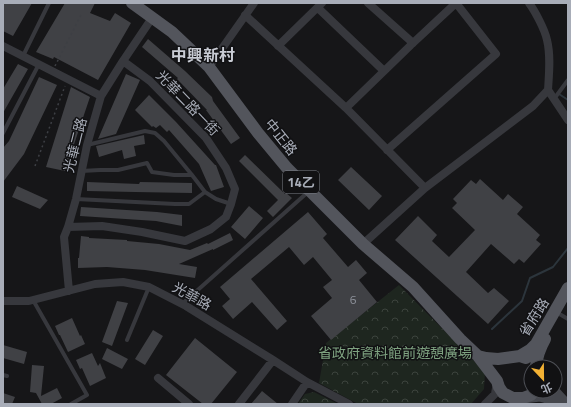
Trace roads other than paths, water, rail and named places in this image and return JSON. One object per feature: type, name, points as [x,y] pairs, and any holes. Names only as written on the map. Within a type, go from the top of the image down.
[{"type":"main road","name":"中正路","points":[[132,3],[172,32],[209,67],[258,133],[287,168],[363,244],[413,287],[460,339],[478,356]]},
{"type":"main road","name":"省府路","points":[[497,381],[498,370],[503,362],[530,350],[561,314],[568,288]]},
{"type":"main road","name":"省府路","points":[[537,359],[540,347],[568,300]]},
{"type":"main road","points":[[478,356],[498,360],[515,357],[524,359]]},
{"type":"main road","name":"14乙","points":[[478,356],[497,381],[503,393],[518,401]]},
{"type":"street","points":[[209,67],[254,3]]},
{"type":"street","points":[[368,3],[413,43]]},
{"type":"street","points":[[346,108],[456,3],[496,54],[387,150]]},
{"type":"street","points":[[529,3],[535,11],[547,39],[549,65],[548,90],[568,120]]},
{"type":"street","points":[[278,46],[320,5],[384,71]]},
{"type":"street","points":[[245,16],[346,108],[425,188]]},
{"type":"street","name":"光華二路","points":[[69,291],[64,237],[76,199],[87,145],[101,96],[152,18]]},
{"type":"street","points":[[3,46],[101,96]]},
{"type":"street","name":"光華二路一街","points":[[68,227],[102,226],[142,232],[185,242],[211,229],[226,217],[231,204],[235,189],[226,168],[206,138],[150,81],[123,61]]},
{"type":"street","points":[[363,244],[425,188],[533,106],[548,90]]},
{"type":"street","name":"光華路","points":[[3,302],[33,300],[95,284],[123,282],[148,287],[182,304],[307,382],[349,404]]},
{"type":"street","points":[[239,404],[273,360]]},
{"type":"street","points":[[158,378],[189,404]]},
{"type":"street","points":[[485,404],[495,394],[497,381]]},
{"type":"street","points":[[292,404],[307,382]]},
{"type":"street","points":[[518,401],[540,396],[562,404]]},
{"type":"lane","points":[[23,56],[49,3]]},
{"type":"lane","points":[[3,133],[39,64]]},
{"type":"lane","points":[[554,99],[568,80]]},
{"type":"lane","points":[[87,145],[145,131],[155,133],[164,141],[205,192],[216,199],[231,204]]},
{"type":"lane","points":[[81,172],[118,170],[147,163],[152,172],[174,175],[192,175]]},
{"type":"lane","points":[[182,304],[310,191]]},
{"type":"lane","points":[[76,199],[189,204],[205,192]]},
{"type":"lane","points":[[127,340],[148,287]]},
{"type":"lane","points":[[33,300],[87,395],[71,404]]},
{"type":"waterway","points":[[559,94],[568,100]]},
{"type":"waterway","points":[[492,329],[522,301],[530,278],[553,267],[568,248]]},
{"type":"district","name":"中興新村","points":[[203,55]]},
{"type":"park label","name":"省政府資料館前遊憩廣場","points":[[395,353]]}]
